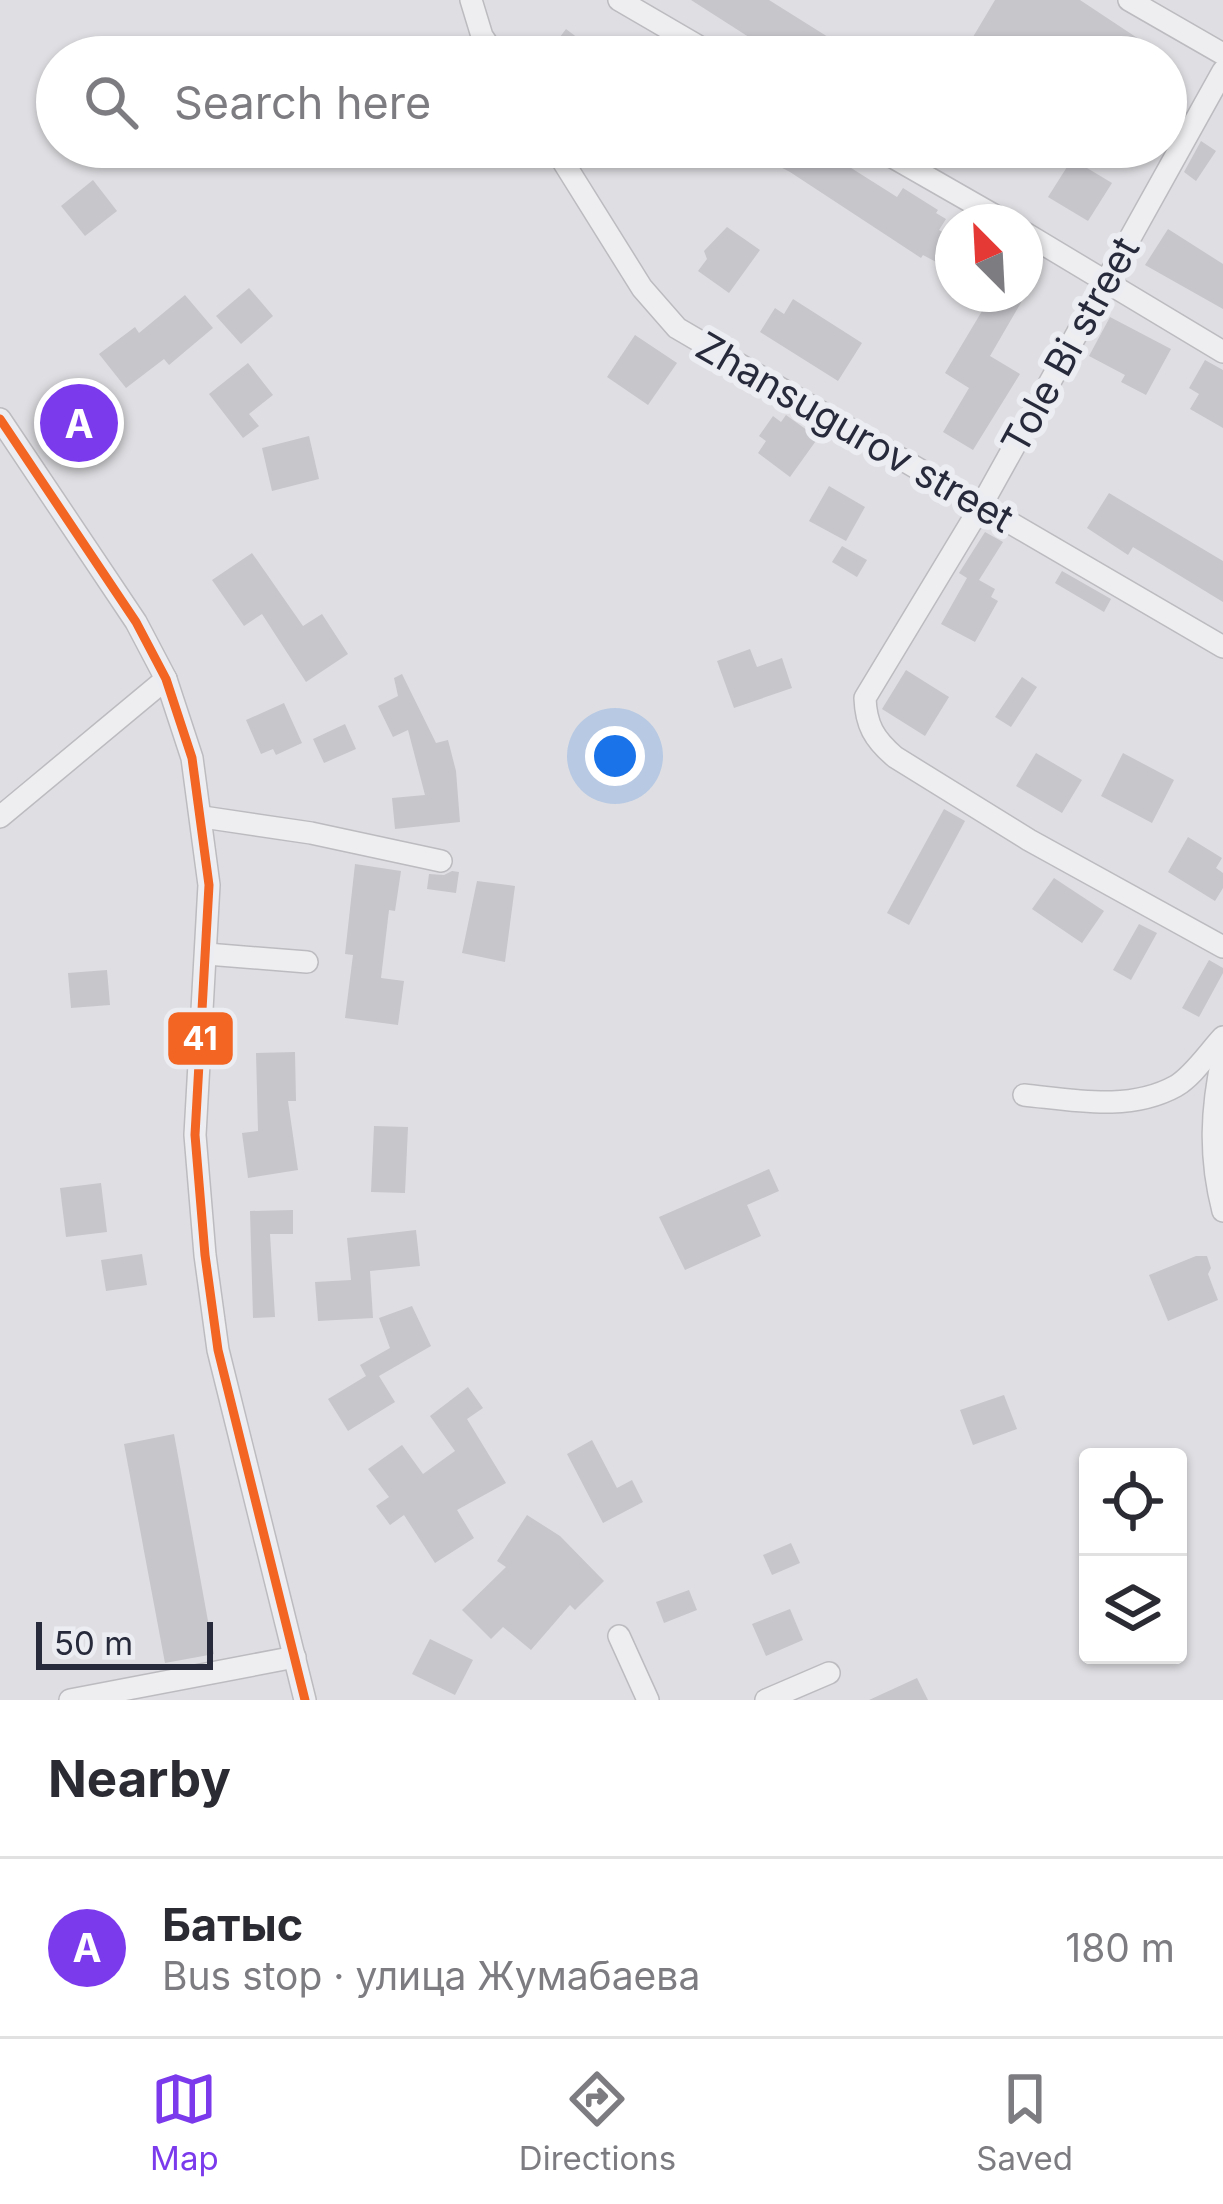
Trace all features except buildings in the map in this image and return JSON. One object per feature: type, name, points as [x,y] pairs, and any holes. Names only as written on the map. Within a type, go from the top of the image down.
[{"type":"street","points":[[471,0],[482,36]]},
{"type":"street","points":[[619,0],[681,36]]},
{"type":"street","points":[[1130,0],[1223,55]]},
{"type":"street","name":"Tole Bi street","points":[[1187,136],[1223,71]]},
{"type":"street","name":"Zhansugurov street","points":[[567,168],[642,288],[677,328],[1223,647]]},
{"type":"street","points":[[912,168],[975,204]]},
{"type":"street","name":"Tole Bi street","points":[[1169,168],[980,506],[865,698],[866,718],[875,740],[895,757],[1029,840],[1223,947]]},
{"type":"street","points":[[1043,243],[1223,352]]},
{"type":"street","points":[[5,434],[136,622],[166,679],[193,758],[209,885],[194,1135],[205,1255],[218,1350],[305,1700]]},
{"type":"street","points":[[0,817],[166,679]]},
{"type":"street","points":[[203,817],[311,833],[440,862]]},
{"type":"street","points":[[207,954],[307,962]]},
{"type":"street","points":[[1024,1095],[1101,1104],[1141,1098],[1178,1085],[1223,1037]]},
{"type":"street","points":[[1223,1055],[1210,1130],[1223,1211]]},
{"type":"street","points":[[619,1636],[647,1700]]},
{"type":"street","points":[[70,1700],[295,1657]]},
{"type":"street","points":[[766,1700],[829,1673]]},
{"type":"transit line","name":"41","points":[[0,419],[136,622],[166,679],[192,758],[209,885],[195,1135],[205,1255],[218,1350],[305,1700]]},
{"type":"place","name":"Батыс","points":[[79,423]]}]
